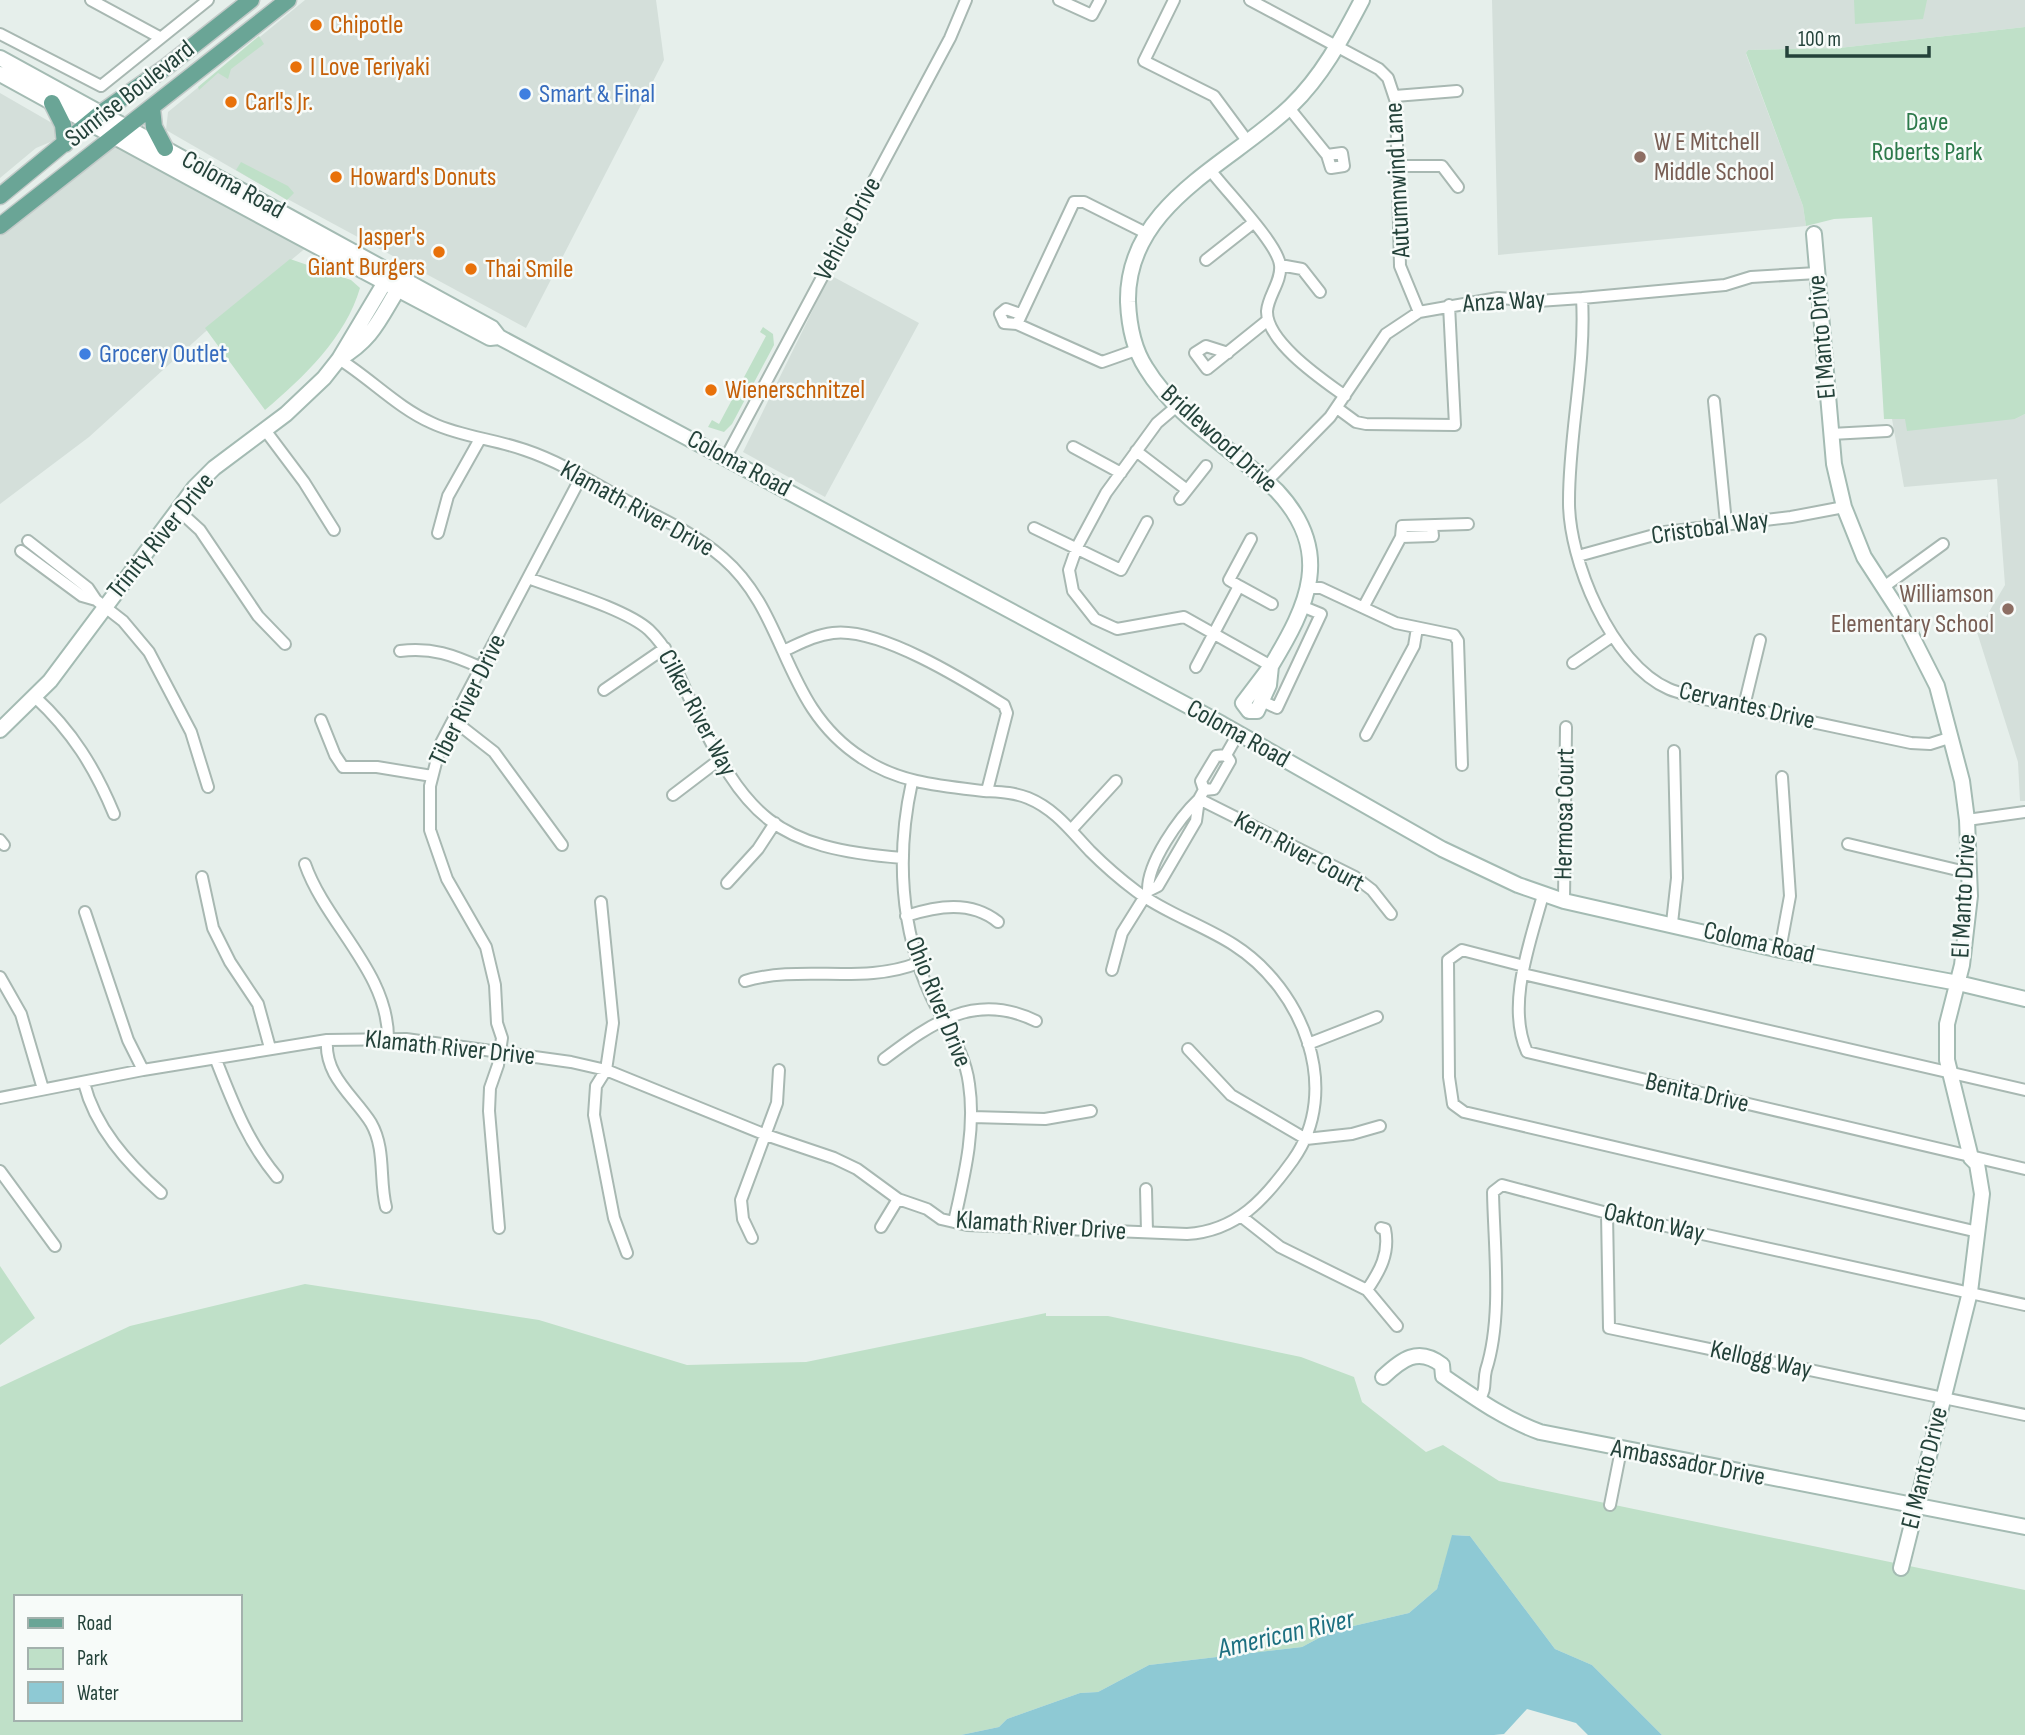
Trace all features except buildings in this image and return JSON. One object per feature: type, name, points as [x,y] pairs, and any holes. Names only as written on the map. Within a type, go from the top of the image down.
[{"type":"main road","name":"Sunrise Boulevard","points":[[0,196],[101,113],[166,67],[251,0]]},
{"type":"main road","name":"Sunrise Boulevard","points":[[0,226],[288,0]]},
{"type":"main road","points":[[52,103],[63,125],[65,144]]},
{"type":"main road","points":[[152,108],[154,127],[165,148]]},
{"type":"street","points":[[0,34],[101,86],[208,0]]},
{"type":"street","name":"Vehicle Drive","points":[[726,457],[950,38],[966,0]]},
{"type":"street","points":[[1059,0],[1092,15],[1100,0]]},
{"type":"street","points":[[1174,0],[1144,61],[1214,96],[1248,142]]},
{"type":"street","name":"Autumnwind Lane","points":[[1250,0],[1379,69],[1388,78],[1395,96],[1400,266],[1419,312]]},
{"type":"street","name":"Bridlewood Drive","points":[[1238,734],[1249,711],[1243,703],[1279,652],[1304,607],[1310,588],[1310,558],[1299,520],[1267,481],[1177,405],[1157,384],[1136,350],[1130,328],[1128,290],[1135,255],[1146,233],[1169,205],[1289,108],[1317,77],[1362,0]]},
{"type":"street","points":[[96,1],[161,38]]},
{"type":"street","name":"Coloma Road","points":[[0,58],[165,148],[393,282]]},
{"type":"street","name":"Coloma Road","points":[[0,74],[112,138],[393,282],[492,328],[499,337],[1238,734],[1442,849],[1543,895],[1564,901],[1672,923],[1780,950],[1958,983],[2025,999]]},
{"type":"street","points":[[1395,96],[1457,91]]},
{"type":"street","points":[[1289,108],[1327,155]]},
{"type":"street","points":[[1398,166],[1442,166],[1458,187]]},
{"type":"street","points":[[1211,171],[1254,223],[1275,252],[1280,265],[1267,307],[1268,320],[1300,363],[1345,396]]},
{"type":"street","points":[[1136,350],[1102,362],[1019,319],[1074,202],[1084,202],[1146,233]]},
{"type":"street","points":[[1206,260],[1254,223]]},
{"type":"street","name":"El Manto Drive","points":[[1814,234],[1831,434],[1844,508],[1864,557],[1885,586],[1929,668],[1952,737],[1968,820],[1970,873],[1967,932],[1947,1024],[1948,1070],[1971,1158],[1978,1164],[1981,1179],[1978,1232],[1970,1292],[1914,1507],[1901,1568]]},
{"type":"street","points":[[1280,265],[1302,269],[1320,292]]},
{"type":"street","name":"Anza Way","points":[[1267,481],[1337,408],[1386,334],[1419,312],[1498,298],[1538,301],[1582,298],[1725,285],[1751,277],[1816,273]]},
{"type":"street","name":"Trinity River Drive","points":[[0,730],[35,697],[100,603],[177,509],[214,468],[302,400],[339,359],[393,282]]},
{"type":"street","name":"Cervantes Drive","points":[[1582,298],[1569,498],[1578,556],[1611,637],[1627,656],[1668,689],[1911,743],[1930,744],[1952,737]]},
{"type":"street","points":[[1337,408],[1356,422],[1366,424],[1455,425],[1449,305]]},
{"type":"street","points":[[1228,352],[1268,320]]},
{"type":"street","name":"Klamath River Drive","points":[[0,1098],[143,1069],[216,1060],[270,1048],[327,1040],[388,1038],[571,1062],[606,1070],[766,1135],[857,1168],[898,1199],[927,1209],[941,1219],[967,1225],[1201,1234],[1242,1217],[1273,1188],[1306,1139],[1315,1108],[1317,1088],[1308,1044],[1284,995],[1255,961],[1234,945],[1106,866],[1071,830],[1031,800],[1010,793],[912,782],[877,768],[839,741],[802,695],[757,599],[721,556],[683,531],[532,452],[447,430],[419,417],[339,359]]},
{"type":"street","points":[[1714,401],[1726,523]]},
{"type":"street","points":[[1177,405],[1157,423],[1106,493],[1077,547],[1069,570],[1073,591],[1095,619],[1116,629],[1184,617],[1270,666]]},
{"type":"street","points":[[265,430],[304,482],[334,530]]},
{"type":"street","points":[[1831,434],[1887,431]]},
{"type":"street","points":[[439,533],[448,496],[480,439]]},
{"type":"street","points":[[1073,447],[1121,473]]},
{"type":"street","points":[[1136,451],[1183,494],[1206,466]]},
{"type":"street","name":"Tiber River Drive","points":[[500,1052],[502,1038],[497,1023],[495,985],[489,957],[478,930],[447,879],[434,844],[429,813],[432,776],[441,743],[581,477]]},
{"type":"street","name":"Cristobal Way","points":[[1578,556],[1665,532],[1844,508]]},
{"type":"street","points":[[177,509],[200,530],[258,616],[285,644]]},
{"type":"street","points":[[1034,528],[1068,547],[1077,547],[1121,570],[1147,522]]},
{"type":"street","points":[[1364,606],[1401,537],[1402,526],[1468,524]]},
{"type":"street","points":[[1251,539],[1229,580],[1272,604]]},
{"type":"street","points":[[1885,586],[1943,544]]},
{"type":"street","points":[[24,546],[82,596],[100,603],[122,621],[149,652],[191,732],[208,787]]},
{"type":"street","name":"Cilker River Way","points":[[528,578],[636,620],[665,648],[719,760],[748,800],[775,823],[802,839],[837,851],[903,858]]},
{"type":"street","points":[[1196,667],[1239,586]]},
{"type":"street","points":[[1310,588],[1321,588],[1396,623],[1454,635],[1458,641],[1462,765]]},
{"type":"street","points":[[1249,711],[1257,711],[1264,702],[1277,708],[1300,664],[1321,614],[1304,607]]},
{"type":"street","points":[[1366,735],[1414,646],[1417,628]]},
{"type":"street","points":[[783,651],[819,635],[863,634],[891,643],[1004,705],[1007,713],[987,791]]},
{"type":"street","points":[[1573,663],[1611,637]]},
{"type":"street","points":[[1744,706],[1760,640]]},
{"type":"street","points":[[604,690],[665,648]]},
{"type":"street","points":[[400,651],[424,649],[444,652],[482,668]]},
{"type":"street","points":[[1279,652],[1300,664]]},
{"type":"street","name":"Bridlewood Drive","points":[[1264,702],[1270,666]]},
{"type":"street","points":[[35,697],[65,726],[81,747],[114,814]]},
{"type":"street","points":[[321,720],[335,755],[344,767],[377,768],[432,776]]},
{"type":"street","points":[[453,720],[494,752],[562,845]]},
{"type":"street","name":"Hermosa Court","points":[[1564,901],[1566,727]]},
{"type":"street","points":[[1112,970],[1122,933],[1147,893],[1158,886],[1196,821],[1201,795],[1214,789],[1230,761],[1226,755],[1238,734]]},
{"type":"street","points":[[1672,923],[1677,877],[1674,751]]},
{"type":"street","points":[[673,795],[719,760]]},
{"type":"street","points":[[1780,950],[1790,896],[1782,777]]},
{"type":"street","points":[[1071,830],[1116,781]]},
{"type":"street","name":"Ohio River Drive","points":[[912,782],[903,858],[906,916],[918,963],[967,1070],[972,1117],[962,1191],[954,1222]]},
{"type":"street","name":"Kern River Court","points":[[1201,795],[1355,877],[1372,890],[1391,914]]},
{"type":"street","points":[[1968,820],[2025,812]]},
{"type":"street","points":[[727,883],[758,849],[775,823]]},
{"type":"street","points":[[1849,844],[1970,873]]},
{"type":"street","points":[[305,864],[343,934],[369,971],[388,1017],[388,1038]]},
{"type":"street","points":[[202,877],[213,928],[230,962],[258,1004],[270,1048]]},
{"type":"street","name":"Benita Drive","points":[[1543,895],[1523,970],[1519,1035],[1527,1052],[2025,1169]]},
{"type":"street","points":[[601,902],[614,1008],[606,1070],[596,1086],[594,1115],[614,1218],[627,1253]]},
{"type":"street","points":[[906,916],[935,908],[965,907],[986,913],[998,922]]},
{"type":"street","points":[[85,912],[128,1040],[143,1069]]},
{"type":"street","points":[[1978,1232],[1464,1112],[1453,1104],[1449,1077],[1448,960],[1462,950],[1523,970],[2025,1090]]},
{"type":"street","points":[[745,981],[784,973],[888,973],[918,963]]},
{"type":"street","points":[[0,976],[21,1014],[43,1089]]},
{"type":"street","points":[[884,1059],[943,1020],[969,1010],[992,1008],[1014,1011],[1036,1021]]},
{"type":"street","points":[[1308,1044],[1377,1017]]},
{"type":"street","points":[[327,1040],[328,1058],[338,1083],[369,1121],[378,1141],[380,1184],[386,1207]]},
{"type":"street","points":[[1188,1049],[1231,1095],[1306,1139],[1352,1134],[1380,1126]]},
{"type":"street","points":[[499,1228],[489,1088],[500,1052]]},
{"type":"street","points":[[216,1060],[241,1125],[260,1157],[277,1177]]},
{"type":"street","points":[[752,1238],[743,1219],[741,1200],[777,1103],[779,1070]]},
{"type":"street","points":[[84,1083],[98,1122],[142,1177],[161,1193]]},
{"type":"street","points":[[972,1117],[1045,1119],[1091,1111]]},
{"type":"street","points":[[0,1171],[55,1246]]},
{"type":"street","name":"Oakton Way","points":[[1479,1400],[1486,1390],[1485,1372],[1494,1345],[1493,1192],[1502,1185],[1607,1213],[2025,1305]]},
{"type":"street","name":"Klamath River Drive","points":[[1146,1189],[1147,1232]]},
{"type":"street","points":[[881,1227],[898,1199]]},
{"type":"street","name":"Kellogg Way","points":[[1607,1213],[1609,1328],[2025,1415]]},
{"type":"street","points":[[1242,1217],[1280,1247],[1367,1290],[1380,1302],[1397,1326]]},
{"type":"street","points":[[1367,1290],[1385,1256],[1386,1236],[1385,1229],[1381,1228]]},
{"type":"street","name":"Ambassador Drive","points":[[1383,1377],[1405,1358],[1425,1356],[1442,1365],[1443,1376],[1479,1400],[1508,1418],[1540,1432],[1620,1450],[2025,1527]]},
{"type":"street","points":[[1610,1505],[1620,1450]]},
{"type":"shaded area","points":[[305,0],[656,0],[664,60],[526,328],[256,182],[166,130],[168,112]]},
{"type":"shaded area","name":"W E Mitchell Middle School","points":[[1492,0],[2025,0],[2025,27],[1839,48],[1748,50],[1746,54],[1803,206],[1806,226],[1498,255]]},
{"type":"shaded area","points":[[0,93],[52,123],[57,134],[53,141],[36,148],[0,178]]},
{"type":"shaded area","points":[[115,144],[308,246],[205,332],[89,437],[0,504],[0,236]]},
{"type":"shaded area","points":[[830,275],[919,323],[825,497],[743,452]]},
{"type":"shaded area","name":"Williamson Elementary School","points":[[2025,414],[2025,801],[2020,801],[2018,762],[1977,632],[2005,585],[1997,479],[1904,487],[1892,419],[2015,419]]},
{"type":"green space","points":[[1854,0],[1927,0],[1923,19],[1855,24]]},
{"type":"green space","name":"Dave Roberts Park","points":[[2025,27],[2025,414],[2015,419],[1907,431],[1905,419],[1884,419],[1872,217],[1834,219],[1806,226],[1803,206],[1746,53],[1748,50],[1839,48]]},
{"type":"green space","points":[[259,36],[264,44],[231,69],[228,79],[218,73],[199,90],[198,87]]},
{"type":"green space","points":[[241,162],[288,186],[294,193],[287,200],[236,170]]},
{"type":"green space","points":[[290,259],[351,280],[360,288],[345,323],[334,340],[308,370],[265,410],[205,328]]},
{"type":"green space","points":[[763,327],[773,334],[774,345],[732,424],[724,432],[708,427],[712,420],[719,424],[766,336],[760,332]]},
{"type":"green space","points":[[0,1266],[35,1318],[0,1345]]},
{"type":"green space","points":[[305,1284],[539,1320],[687,1365],[806,1362],[1046,1313],[1046,1316],[1108,1316],[1301,1357],[1354,1377],[1362,1402],[1426,1452],[1443,1445],[1499,1481],[2025,1590],[2025,1735],[1662,1735],[1592,1665],[1555,1649],[1470,1536],[1453,1535],[1437,1589],[1409,1613],[1332,1631],[1302,1647],[1149,1665],[1098,1692],[1080,1693],[1007,1719],[999,1727],[961,1735],[0,1735],[0,1387],[130,1326]]},
{"type":"water","points":[[1452,1535],[1470,1536],[1555,1649],[1592,1665],[1662,1735],[1588,1735],[1576,1723],[1527,1709],[1504,1734],[1494,1735],[961,1735],[999,1727],[1007,1719],[1080,1693],[1098,1692],[1149,1665],[1302,1647],[1332,1631],[1409,1613],[1437,1589]]},
{"type":"place","name":"Chipotle","points":[[316,25]]},
{"type":"place","name":"I Love Teriyaki","points":[[296,67]]},
{"type":"place","name":"Smart & Final","points":[[525,94]]},
{"type":"place","name":"Carl's Jr.","points":[[231,102]]},
{"type":"place","name":"W E Mitchell Middle School","points":[[1640,157]]},
{"type":"place","name":"Howard's Donuts","points":[[336,177]]},
{"type":"place","name":"Jasper's Giant Burgers","points":[[439,252]]},
{"type":"place","name":"Thai Smile","points":[[471,269]]},
{"type":"place","name":"Grocery Outlet","points":[[85,354]]},
{"type":"place","name":"Wienerschnitzel","points":[[711,390]]},
{"type":"place","name":"Williamson Elementary School","points":[[2008,609]]},
{"type":"water label","name":"American River","points":[[1286,1634]]}]
